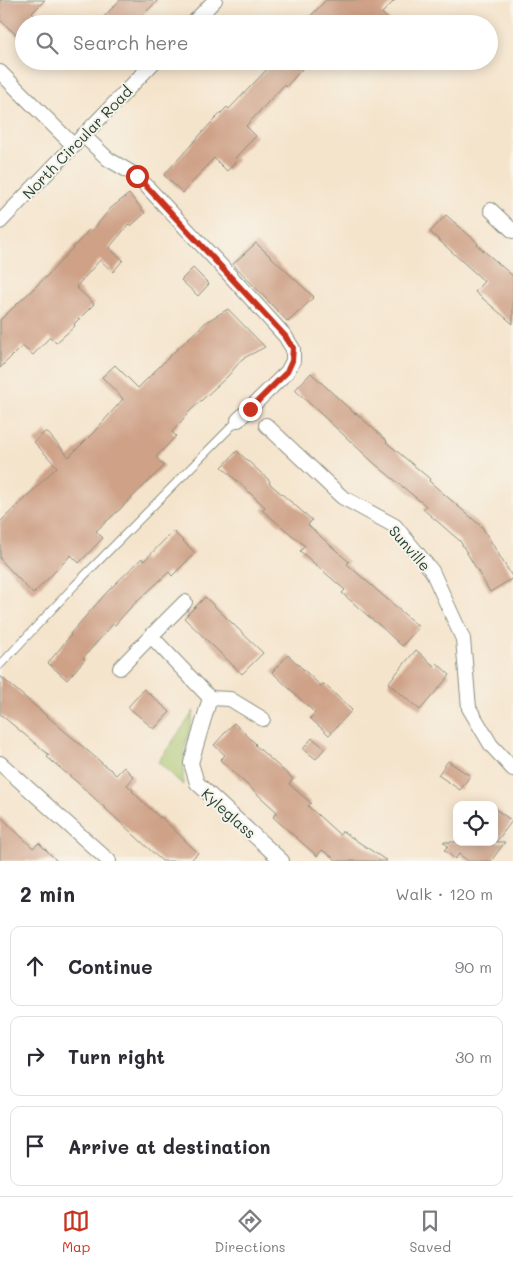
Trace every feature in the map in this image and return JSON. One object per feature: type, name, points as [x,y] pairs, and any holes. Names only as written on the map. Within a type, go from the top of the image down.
[{"type":"street","points":[[201,15],[215,0]]},
{"type":"street","name":"North Circular Road","points":[[0,222],[146,70]]},
{"type":"street","points":[[0,72],[74,146]]},
{"type":"street","points":[[83,135],[108,158],[137,176],[233,278],[285,336],[293,348],[292,361],[287,372],[238,420]]},
{"type":"street","points":[[491,210],[513,231]]},
{"type":"street","name":"Sunville","points":[[266,425],[342,496],[395,526],[432,571],[463,639],[469,708],[491,745],[513,768]]},
{"type":"street","points":[[120,668],[185,602]]},
{"type":"street","points":[[151,636],[210,698],[230,699],[263,719]]},
{"type":"street","name":"Kyleglass","points":[[210,698],[191,763],[197,783],[282,861]]},
{"type":"street","points":[[0,763],[109,861]]},
{"type":"lane","points":[[0,665],[75,585],[238,420]]},
{"type":"green space","points":[[194,711],[184,752],[183,785],[158,762]]},
{"type":"building","points":[[0,0],[45,0],[32,13],[34,15],[15,15],[15,34],[0,20]]},
{"type":"building","points":[[120,0],[158,0],[143,15],[106,15]]},
{"type":"building","points":[[326,0],[395,0],[382,13],[384,15],[312,15]]},
{"type":"building","points":[[266,70],[301,70],[286,87],[284,85],[246,126],[256,136],[235,158],[237,160],[227,171],[214,158],[183,193],[164,175],[210,124],[227,107],[229,109]]},
{"type":"building","points":[[129,194],[145,213],[131,226],[129,224],[109,248],[123,260],[113,272],[100,260],[76,287],[94,304],[74,324],[75,326],[56,343],[50,337],[33,355],[22,346],[0,368],[0,320],[48,275],[89,230],[91,232],[111,208]]},
{"type":"building","points":[[446,215],[513,276],[513,324],[475,292],[484,281],[430,232]]},
{"type":"building","points":[[256,243],[314,297],[288,322],[233,264]]},
{"type":"building","points":[[193,268],[209,284],[198,296],[181,280]]},
{"type":"building","points":[[228,309],[265,347],[242,359],[228,376],[190,411],[172,432],[176,436],[156,457],[164,466],[96,531],[103,538],[79,563],[71,555],[33,594],[0,559],[0,522],[57,467],[34,442],[46,431],[69,457],[123,399],[102,377],[115,365],[138,388],[206,322]]},
{"type":"building","points":[[311,373],[482,527],[513,578],[490,592],[460,541],[423,509],[426,506],[375,464],[295,390]]},
{"type":"building","points":[[237,451],[270,481],[269,483],[312,520],[308,525],[349,562],[347,564],[419,627],[402,646],[342,593],[345,590],[300,551],[305,546],[262,510],[265,507],[222,467]]},
{"type":"building","points":[[173,531],[195,553],[172,576],[169,572],[130,608],[115,625],[113,624],[83,658],[85,659],[67,680],[48,663],[70,634],[109,590],[142,558],[144,561]]},
{"type":"building","points":[[205,597],[263,653],[242,674],[184,618]]},
{"type":"building","points":[[416,650],[434,666],[437,663],[450,675],[420,710],[388,683]]},
{"type":"building","points":[[288,655],[321,686],[324,684],[352,710],[329,735],[310,718],[315,713],[272,672]]},
{"type":"building","points":[[0,676],[116,775],[124,767],[134,777],[127,785],[132,791],[198,853],[190,861],[162,861],[78,783],[47,757],[49,755],[0,714]]},
{"type":"building","points":[[144,689],[170,712],[154,729],[128,707]]},
{"type":"building","points":[[234,723],[293,779],[289,784],[311,803],[308,806],[340,835],[342,831],[387,861],[338,861],[322,850],[317,856],[273,817],[277,812],[220,760],[225,755],[214,745]]},
{"type":"building","points":[[312,738],[325,748],[316,759],[303,749]]},
{"type":"building","points":[[448,761],[470,776],[460,790],[438,775]]},
{"type":"building","points":[[498,811],[512,821],[498,839]]},
{"type":"building","points":[[0,816],[33,848],[39,843],[57,861],[0,861]]},
{"type":"building","points":[[443,842],[453,842],[453,846],[498,846],[498,842],[505,842],[491,861],[468,861],[459,854],[455,859],[444,850],[448,846]]},
{"type":"route","points":[[137,176],[285,336],[293,348],[292,361],[287,372],[250,409]]}]
